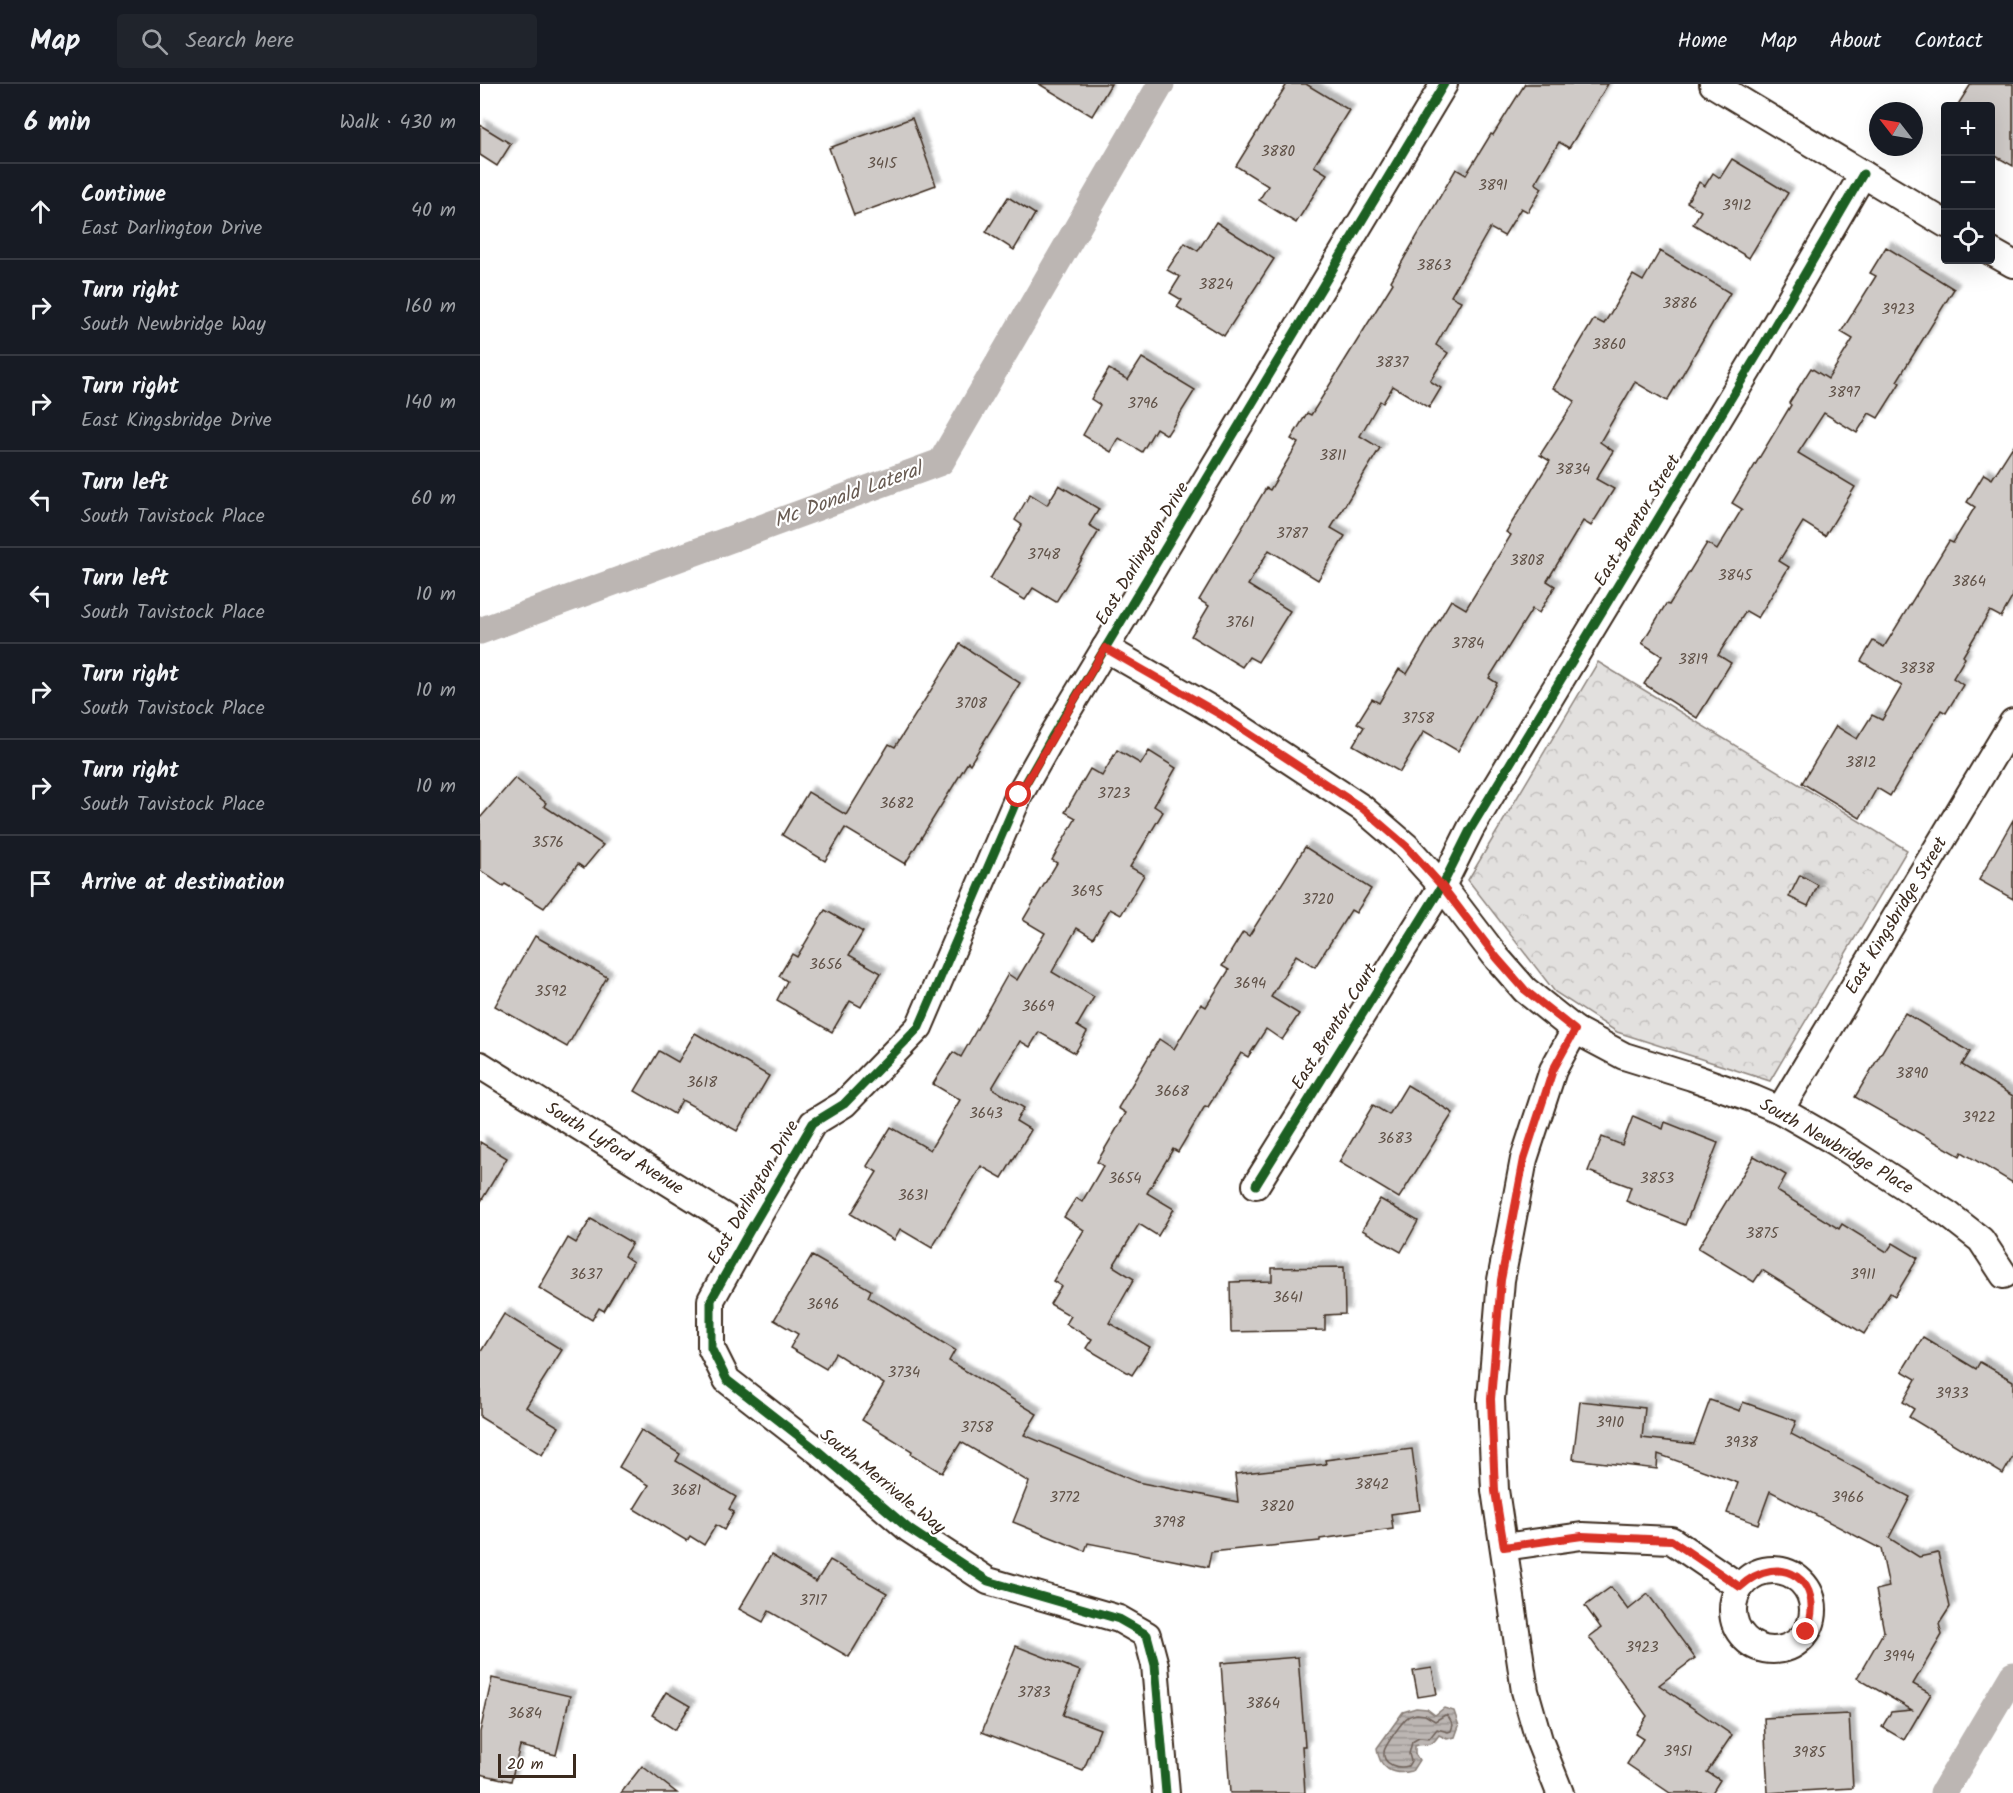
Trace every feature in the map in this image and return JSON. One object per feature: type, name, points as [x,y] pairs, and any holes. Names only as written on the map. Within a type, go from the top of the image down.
[{"type":"street","name":"East Darlington Drive","points":[[711,1348],[711,1300],[748,1232],[813,1124],[844,1104],[919,1027],[1019,795],[1444,84]]},
{"type":"street","points":[[1713,84],[1941,221]]},
{"type":"street","name":"East Brentor Street","points":[[1442,886],[1471,828],[1641,548],[1863,174]]},
{"type":"street","points":[[1995,254],[2013,264]]},
{"type":"street","name":"South Newbridge Place","points":[[1105,648],[1221,715],[1362,808],[1406,846],[1442,886],[1497,958],[1525,990],[1575,1030],[1624,1056],[1692,1077],[1780,1110],[1949,1215],[1981,1240],[2004,1275]]},
{"type":"street","name":"East Kingsbridge Street","points":[[1780,1110],[2011,730]]},
{"type":"street","name":"East Brentor Court","points":[[1256,1185],[1442,886]]},
{"type":"street","points":[[1560,1793],[1539,1740],[1525,1691],[1495,1491],[1491,1399],[1501,1280],[1524,1159],[1553,1070],[1575,1030]]},
{"type":"street","name":"South Lyford Avenue","points":[[480,1065],[748,1232]]},
{"type":"street","name":"South Merrivale Way","points":[[711,1348],[727,1380],[818,1451],[919,1536],[988,1581],[1119,1619],[1147,1635],[1155,1665],[1166,1793]]},
{"type":"street","points":[[1504,1547],[1582,1536],[1671,1540],[1740,1587]]},
{"type":"green space","points":[[1598,662],[1907,850],[1770,1081],[1617,1032],[1555,992],[1468,880]]},
{"type":"water","points":[[1416,1708],[1427,1709],[1435,1715],[1444,1708],[1454,1711],[1459,1726],[1455,1737],[1447,1739],[1439,1735],[1430,1744],[1415,1746],[1415,1754],[1419,1760],[1412,1771],[1399,1772],[1388,1769],[1381,1761],[1377,1748],[1403,1712]]},
{"type":"building","points":[[1039,84],[1111,84],[1092,116]]},
{"type":"building","points":[[1287,84],[1306,84],[1349,110],[1314,166],[1327,174],[1296,223],[1259,200],[1268,186],[1236,166]]},
{"type":"building","points":[[1525,84],[1608,84],[1569,148],[1559,142],[1535,183],[1542,188],[1528,212],[1521,208],[1504,236],[1490,228],[1451,296],[1461,301],[1436,345],[1448,353],[1430,381],[1441,388],[1429,408],[1393,386],[1383,403],[1380,401],[1360,436],[1380,448],[1331,528],[1345,536],[1318,580],[1269,550],[1248,585],[1290,611],[1258,662],[1249,657],[1242,667],[1191,636],[1209,606],[1199,600],[1266,488],[1270,490],[1298,443],[1291,439],[1307,413],[1311,415],[1393,283],[1391,281],[1456,169],[1466,175]]},
{"type":"building","points":[[1971,84],[2013,84],[2013,166],[1995,156],[1995,102],[1960,102]]},
{"type":"building","points":[[912,118],[936,185],[854,215],[829,148]]},
{"type":"building","points":[[480,125],[511,144],[497,166],[480,155]]},
{"type":"building","points":[[1732,159],[1788,193],[1749,258],[1693,224],[1701,211],[1687,202],[1699,182],[1705,186],[1713,173],[1720,178]]},
{"type":"building","points":[[1008,197],[1035,214],[1014,250],[986,232]]},
{"type":"building","points":[[1216,222],[1274,259],[1224,336],[1177,307],[1182,300],[1170,293],[1180,277],[1167,270],[1185,243],[1198,251]]},
{"type":"building","points":[[1886,247],[1954,289],[1897,381],[1900,383],[1878,418],[1869,413],[1857,433],[1824,413],[1798,453],[1855,487],[1825,536],[1803,522],[1779,561],[1789,567],[1758,618],[1746,611],[1718,655],[1731,663],[1697,718],[1644,684],[1662,656],[1642,643],[1666,604],[1669,605],[1707,543],[1717,550],[1742,509],[1732,503],[1811,368],[1828,379],[1853,339],[1841,332],[1876,276],[1870,273]]},
{"type":"building","points":[[1660,251],[1730,293],[1667,401],[1635,382],[1600,442],[1613,451],[1596,479],[1614,489],[1591,526],[1583,521],[1547,581],[1555,586],[1539,613],[1532,609],[1489,678],[1497,683],[1458,751],[1424,731],[1400,772],[1353,745],[1364,727],[1357,723],[1372,699],[1379,703],[1399,669],[1407,674],[1451,600],[1466,609],[1511,535],[1506,532],[1550,461],[1540,455],[1575,401],[1553,388],[1594,319],[1604,324],[1633,275],[1643,281]]},
{"type":"building","points":[[1142,358],[1195,390],[1167,435],[1156,428],[1142,452],[1119,438],[1111,452],[1083,435],[1100,405],[1091,399],[1109,369],[1128,380]]},
{"type":"building","points":[[2013,446],[2013,596],[2001,617],[1990,611],[1963,656],[1965,658],[1953,678],[1963,685],[1946,713],[1941,710],[1890,796],[1877,788],[1860,818],[1802,783],[1836,726],[1857,739],[1872,715],[1882,720],[1902,686],[1861,661],[1873,641],[1884,647],[1949,541],[1953,543],[1975,507],[1967,502],[1984,474],[1992,479]]},
{"type":"building","points":[[1059,485],[1099,509],[1089,525],[1099,531],[1056,602],[1033,588],[1025,600],[990,579],[1022,525],[1015,520],[1030,494],[1047,505]]},
{"type":"building","points":[[960,644],[1020,683],[905,864],[845,828],[825,861],[782,835],[808,792],[846,815],[889,744],[895,747]]},
{"type":"building","points":[[1117,750],[1141,764],[1149,751],[1176,768],[1154,806],[1163,812],[1130,867],[1144,875],[1121,915],[1110,909],[1093,938],[1077,928],[1052,972],[1094,997],[1077,1026],[1087,1032],[1075,1053],[1039,1032],[1030,1047],[1020,1041],[992,1088],[1024,1108],[1016,1121],[1031,1130],[1002,1178],[981,1166],[932,1248],[900,1229],[894,1240],[851,1214],[877,1172],[867,1166],[891,1127],[930,1150],[960,1100],[933,1084],[953,1052],[961,1057],[1008,974],[1017,980],[1045,933],[1023,920],[1057,863],[1052,860],[1076,818],[1065,812],[1090,769],[1102,776]]},
{"type":"building","points":[[515,778],[546,803],[544,806],[603,845],[584,868],[578,864],[544,908],[505,884],[503,886],[480,870],[480,818]]},
{"type":"building","points":[[2013,820],[2013,899],[1979,880]]},
{"type":"building","points":[[1305,847],[1371,889],[1356,913],[1351,910],[1315,967],[1296,955],[1271,997],[1299,1014],[1282,1040],[1266,1029],[1248,1057],[1241,1053],[1208,1107],[1205,1106],[1178,1152],[1173,1149],[1147,1193],[1174,1209],[1158,1236],[1139,1224],[1113,1266],[1134,1279],[1109,1323],[1150,1347],[1132,1375],[1086,1348],[1092,1339],[1066,1324],[1071,1316],[1050,1304],[1061,1286],[1053,1281],[1084,1230],[1064,1217],[1076,1198],[1082,1202],[1103,1166],[1097,1162],[1126,1113],[1118,1108],[1159,1039],[1174,1049],[1201,1004],[1206,1007],[1229,970],[1222,966],[1243,932],[1249,936]]},
{"type":"building","points":[[1800,875],[1818,885],[1808,906],[1789,897]]},
{"type":"building","points":[[825,910],[863,932],[849,955],[881,973],[861,1007],[850,1001],[832,1032],[777,1000],[787,981],[779,976],[792,954],[797,957]]},
{"type":"building","points":[[535,936],[607,977],[567,1047],[495,1006]]},
{"type":"building","points":[[1905,1013],[1970,1052],[1962,1065],[2013,1096],[2013,1183],[1962,1152],[1960,1156],[1855,1097]]},
{"type":"building","points":[[695,1033],[769,1076],[737,1131],[682,1100],[674,1114],[635,1091],[659,1051],[678,1062]]},
{"type":"building","points":[[1407,1085],[1453,1113],[1399,1198],[1339,1162],[1373,1105],[1389,1115]]},
{"type":"building","points":[[1633,1116],[1663,1129],[1665,1122],[1718,1143],[1685,1225],[1626,1201],[1631,1187],[1588,1171],[1602,1137],[1622,1145]]},
{"type":"building","points":[[480,1142],[507,1158],[480,1203]]},
{"type":"building","points":[[1754,1156],[1786,1175],[1777,1191],[1839,1229],[1842,1224],[1887,1252],[1893,1243],[1918,1258],[1895,1296],[1890,1293],[1864,1334],[1762,1270],[1754,1282],[1698,1248]]},
{"type":"building","points":[[1380,1199],[1418,1221],[1401,1252],[1362,1230]]},
{"type":"building","points":[[591,1219],[632,1243],[624,1256],[633,1262],[604,1311],[599,1308],[592,1320],[539,1288],[568,1238],[576,1243]]},
{"type":"building","points":[[812,1256],[871,1290],[868,1297],[955,1350],[949,1361],[1037,1414],[1024,1435],[1137,1482],[1238,1502],[1235,1474],[1326,1464],[1325,1460],[1412,1449],[1420,1510],[1391,1514],[1393,1529],[1320,1539],[1320,1541],[1211,1552],[1208,1567],[1088,1543],[1085,1551],[1013,1522],[1029,1482],[961,1442],[942,1473],[862,1420],[884,1384],[835,1353],[826,1369],[790,1348],[798,1334],[774,1320]]},
{"type":"building","points":[[1344,1267],[1345,1314],[1325,1315],[1325,1330],[1231,1332],[1230,1282],[1272,1281],[1272,1268]]},
{"type":"building","points":[[504,1314],[562,1350],[526,1407],[559,1427],[542,1455],[480,1417],[480,1353]]},
{"type":"building","points":[[1923,1337],[1976,1369],[1980,1362],[2013,1381],[2013,1456],[2003,1474],[1909,1417],[1914,1409],[1903,1402],[1916,1379],[1902,1371]]},
{"type":"building","points":[[1710,1400],[1740,1411],[1743,1402],[1796,1421],[1791,1434],[1910,1497],[1889,1538],[1919,1557],[1938,1553],[1950,1607],[1939,1624],[1942,1635],[1913,1684],[1931,1694],[1904,1740],[1882,1727],[1891,1712],[1912,1710],[1857,1678],[1884,1631],[1876,1590],[1889,1587],[1881,1549],[1770,1491],[1758,1524],[1727,1513],[1738,1483],[1658,1454],[1657,1469],[1573,1459],[1580,1401],[1645,1408],[1642,1438],[1694,1444]]},
{"type":"building","points":[[641,1430],[680,1454],[676,1461],[736,1497],[729,1509],[734,1512],[724,1530],[716,1525],[704,1545],[690,1536],[687,1541],[634,1509],[649,1485],[619,1467]]},
{"type":"building","points":[[771,1555],[816,1582],[830,1560],[887,1593],[849,1657],[769,1611],[763,1622],[739,1609]]},
{"type":"building","points":[[1611,1587],[1628,1610],[1648,1594],[1695,1658],[1659,1685],[1732,1735],[1707,1772],[1720,1780],[1712,1793],[1670,1793],[1627,1764],[1643,1739],[1635,1734],[1647,1716],[1589,1637],[1601,1628],[1585,1606]]},
{"type":"building","points":[[1016,1646],[1080,1671],[1063,1715],[1100,1729],[1083,1771],[982,1732]]},
{"type":"building","points":[[1298,1657],[1305,1746],[1302,1746],[1305,1793],[1230,1793],[1221,1663]]},
{"type":"building","points":[[1432,1668],[1437,1694],[1418,1697],[1413,1671]]},
{"type":"building","points":[[492,1678],[570,1696],[556,1755],[520,1746],[511,1781],[480,1774],[480,1732]]},
{"type":"building","points":[[666,1692],[690,1706],[675,1730],[652,1715]]},
{"type":"building","points":[[1849,1714],[1853,1788],[1768,1793],[1764,1718]]},
{"type":"building","points":[[642,1766],[677,1793],[621,1793]]},
{"type":"waterway","name":"Mc Donald Lateral","points":[[480,631],[941,462],[1161,84]]},
{"type":"waterway","points":[[1943,1793],[2013,1675]]},
{"type":"cycle path","points":[[1166,1793],[1155,1665],[1147,1635],[1119,1619],[988,1581],[909,1529],[818,1451],[727,1380],[711,1348],[711,1300],[813,1123],[844,1104],[919,1027],[1019,795],[1444,84]]},
{"type":"cycle path","points":[[1256,1185],[1442,886],[1471,828],[1762,347],[1863,174]]},
{"type":"route","points":[[1019,795],[1105,648],[1221,715],[1362,808],[1406,846],[1442,886],[1497,958],[1525,990],[1575,1030],[1553,1070],[1524,1159],[1501,1280],[1491,1399],[1495,1491],[1504,1547],[1582,1536],[1671,1540],[1740,1587],[1752,1576],[1766,1570],[1782,1570],[1796,1577],[1807,1588],[1812,1602],[1812,1618],[1806,1632]]}]
